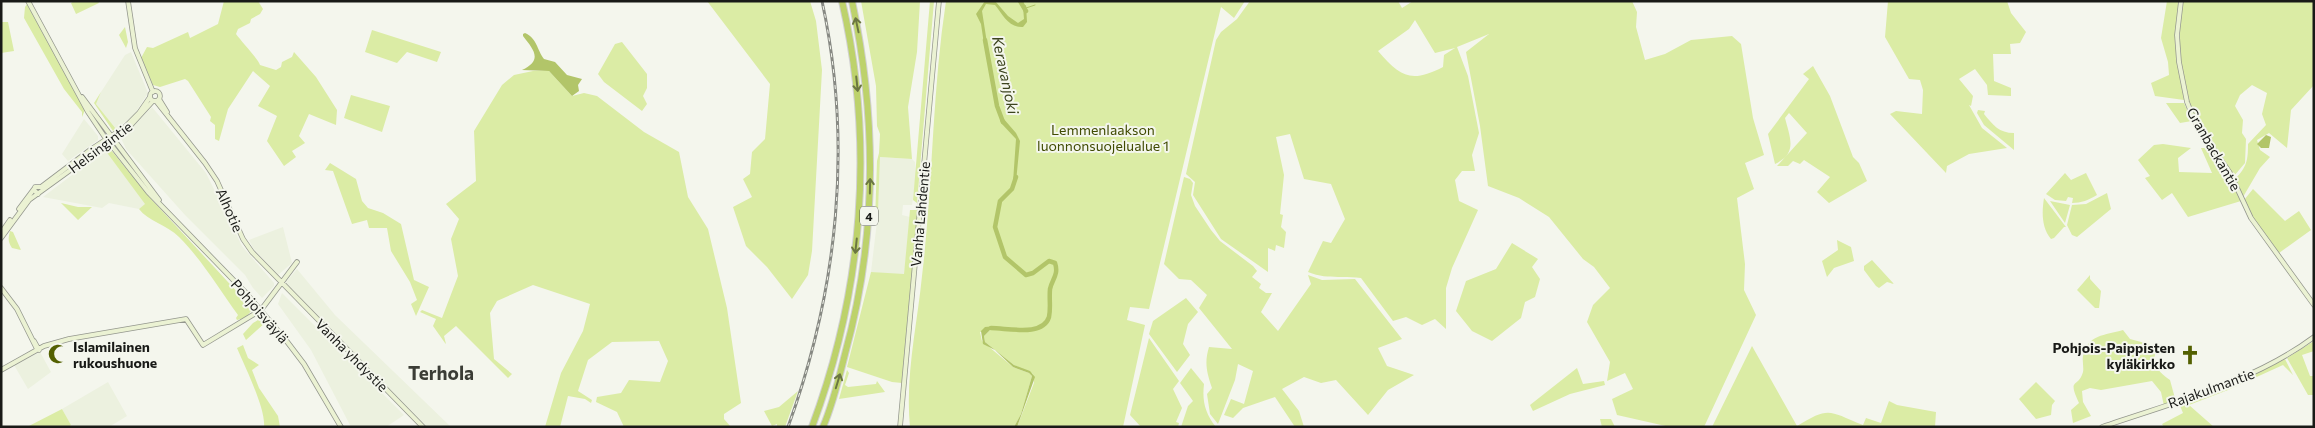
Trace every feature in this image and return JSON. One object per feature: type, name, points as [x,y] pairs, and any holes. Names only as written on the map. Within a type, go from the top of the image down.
[{"type":"highway","name":"4","points":[[812,427],[830,374],[845,316],[854,270],[860,200],[859,103],[854,62],[842,1]]},
{"type":"highway","name":"4","points":[[823,427],[840,376],[864,271],[870,200],[868,103],[863,60],[852,1]]},
{"type":"main road","name":"Pohjoisväylä","points":[[28,1],[78,92],[109,139],[164,206],[261,310],[304,364],[341,427]]},
{"type":"main road","points":[[128,1],[136,52],[152,92],[159,93],[156,101],[150,97]]},
{"type":"main road","name":"Vanha Lahdentie","points":[[900,427],[939,1]]},
{"type":"main road","name":"Granbackantie","points":[[2181,1],[2177,35],[2179,62],[2187,102],[2195,122],[2230,173],[2251,218],[2314,305]]},
{"type":"main road","name":"Helsingintie","points":[[42,188],[86,158],[130,122],[152,92]]},
{"type":"main road","name":"Helsingintie","points":[[42,188],[131,125],[149,103],[156,101]]},
{"type":"main road","name":"Alhotie","points":[[156,101],[212,173],[247,246],[281,284]]},
{"type":"main road","points":[[72,170],[86,158]]},
{"type":"main road","points":[[1,233],[36,186],[42,188],[42,193],[38,194],[20,212],[1,238]]},
{"type":"main road","points":[[34,189],[38,194]]},
{"type":"main road","points":[[1,370],[38,349],[69,339],[186,319],[203,345],[261,310],[297,262]]},
{"type":"main road","name":"Vanha yhdystie","points":[[281,284],[423,427]]},
{"type":"main road","points":[[1,288],[17,309],[38,349]]},
{"type":"main road","name":"Rajakulmantie","points":[[2102,427],[2216,388],[2258,371],[2284,357],[2314,337]]},
{"type":"shaded area","points":[[985,1],[995,1],[1008,16],[1018,23],[1024,19],[1023,7],[1026,5],[1027,22],[1023,27],[1018,27],[1010,23],[995,5],[986,4],[982,11],[987,43],[984,44],[981,24],[976,14]]},
{"type":"shaded area","points":[[525,33],[532,38],[544,59],[555,62],[567,75],[582,79],[578,85],[579,91],[572,96],[549,71],[522,70],[529,66],[534,59],[533,50],[523,36]]},
{"type":"shaded area","points":[[131,52],[148,93],[134,115],[116,129],[96,104],[101,92],[125,55]]},
{"type":"shaded area","points":[[152,107],[206,173],[242,246],[274,283],[274,286],[262,298],[245,275],[185,215],[126,149],[121,138]]},
{"type":"shaded area","points":[[1003,118],[1016,133],[1020,141],[1016,182],[1013,182],[1016,139],[1001,123],[1000,120]]},
{"type":"shaded area","points":[[84,119],[98,136],[98,140],[68,161],[62,154]]},
{"type":"shaded area","points":[[2266,135],[2271,137],[2269,148],[2261,148],[2257,144]]},
{"type":"shaded area","points":[[105,150],[146,204],[139,209],[109,203],[102,208],[43,197]]},
{"type":"shaded area","points":[[880,157],[912,159],[915,162],[916,175],[912,205],[903,205],[902,215],[910,217],[904,276],[871,272],[878,213]]},
{"type":"shaded area","points":[[283,227],[292,263],[278,275],[253,248],[249,240]]},
{"type":"shaded area","points":[[297,269],[335,315],[451,427],[426,427],[370,373],[365,364],[287,286],[286,282]]},
{"type":"shaded area","points":[[282,293],[404,415],[386,427],[351,427],[311,350],[278,304]]},
{"type":"shaded area","points":[[996,326],[997,329],[990,330],[984,336],[985,342],[1014,365],[1030,371],[1035,377],[1017,427],[1014,427],[1021,414],[1032,376],[1013,367],[995,350],[983,344],[981,331],[985,327]]},
{"type":"shaded area","points":[[40,352],[51,372],[28,389],[14,365]]},
{"type":"shaded area","points":[[108,382],[127,416],[109,427],[72,427],[62,409]]},
{"type":"green space","points":[[74,1],[98,1],[99,3],[76,14],[71,3]]},
{"type":"green space","points":[[224,1],[258,1],[263,9],[260,14],[251,19],[250,23],[238,29],[236,34],[260,65],[276,70],[281,67],[282,62],[292,57],[294,52],[316,77],[337,110],[336,125],[309,114],[299,136],[305,143],[292,151],[296,157],[284,166],[267,141],[277,116],[258,106],[270,86],[253,71],[228,109],[219,141],[215,139],[215,125],[210,121],[211,117],[188,81],[185,79],[160,87],[153,85],[141,58],[147,47],[153,48],[188,32],[190,38],[218,24]]},
{"type":"green space","points":[[707,1],[810,1],[816,21],[822,70],[812,251],[808,275],[792,299],[767,267],[746,246],[733,207],[752,197],[743,179],[750,174],[752,152],[765,139],[770,84]]},
{"type":"green space","points":[[861,1],[920,1],[917,52],[908,107],[912,159],[880,157],[878,213],[875,222],[880,134],[877,126],[876,86]]},
{"type":"green space","points":[[930,1],[934,1],[917,203],[913,200]]},
{"type":"green space","name":"Lemmenlaakson luonnonsuojelualue 1","points":[[946,1],[1245,1],[1234,18],[1221,7],[1149,309],[1130,307],[1127,320],[1145,325],[1123,427],[1017,427],[1034,383],[1033,374],[1014,365],[985,342],[984,336],[990,330],[980,332],[982,341],[1013,367],[1032,376],[1021,414],[1014,427],[910,427],[910,370],[926,242],[938,70]]},
{"type":"green space","points":[[1250,1],[1398,1],[1402,8],[1413,1],[1632,1],[1637,12],[1636,27],[1645,60],[1665,54],[1691,40],[1732,36],[1741,44],[1753,118],[1764,155],[1745,163],[1754,189],[1737,198],[1745,264],[1744,290],[1756,315],[1704,427],[1670,427],[1617,415],[1612,399],[1633,389],[1625,373],[1607,381],[1610,362],[1587,322],[1593,305],[1610,288],[1594,267],[1583,259],[1549,217],[1519,198],[1488,186],[1480,126],[1466,52],[1489,34],[1457,47],[1468,76],[1479,133],[1472,155],[1475,171],[1462,171],[1455,180],[1459,201],[1478,210],[1452,268],[1446,288],[1446,329],[1435,319],[1422,325],[1406,317],[1393,321],[1361,278],[1328,277],[1308,272],[1323,241],[1331,243],[1345,219],[1331,184],[1304,179],[1290,134],[1276,137],[1284,175],[1280,214],[1283,215],[1281,227],[1286,232],[1284,248],[1276,245],[1275,251],[1268,248],[1268,272],[1221,239],[1193,195],[1195,182],[1186,174],[1216,40],[1221,32],[1237,19]],"holes":[[[1415,20],[1435,53],[1455,48],[1444,55],[1443,67],[1432,72],[1414,76],[1400,72],[1378,51],[1409,29]]]},
{"type":"green space","points":[[1888,1],[2007,1],[2011,13],[2026,32],[2020,43],[2010,44],[2011,54],[1993,54],[1994,81],[2011,88],[2011,96],[1988,95],[1987,85],[1975,69],[1959,79],[1973,96],[1971,106],[1969,105],[1982,128],[2007,148],[1969,154],[1947,166],[1946,173],[1890,114],[1896,111],[1922,114],[1923,90],[1920,80],[1909,79],[1885,37]]},
{"type":"green space","points":[[2167,1],[2180,1],[2175,34],[2184,100],[2155,96],[2151,83],[2169,75],[2168,62],[2161,38]]},
{"type":"green space","points":[[2182,1],[2314,1],[2314,85],[2291,110],[2287,148],[2269,133],[2257,140],[2260,150],[2270,157],[2260,168],[2243,197],[2235,179],[2246,163],[2248,144],[2266,125],[2262,114],[2267,93],[2252,85],[2240,95],[2235,106],[2243,120],[2242,133],[2246,139],[2245,163],[2234,176],[2197,121],[2186,94],[2180,47]]},
{"type":"green space","points":[[27,4],[85,110],[82,117],[82,112],[64,89],[24,18]]},
{"type":"green space","points":[[1,22],[8,22],[14,51],[1,53]]},
{"type":"green space","points":[[125,27],[128,42],[126,48],[119,35]]},
{"type":"green space","points":[[372,30],[441,52],[437,62],[407,52],[397,63],[365,52]]},
{"type":"green space","points":[[622,42],[647,74],[647,88],[643,96],[647,104],[642,111],[604,82],[598,74],[615,44]]},
{"type":"green space","points":[[1813,66],[1830,96],[1853,157],[1859,163],[1867,181],[1829,203],[1817,192],[1830,177],[1804,160],[1800,164],[1793,161],[1788,166],[1777,166],[1787,155],[1775,164],[1768,134],[1809,79],[1803,74]],"holes":[[[1789,113],[1807,133],[1787,155],[1790,150],[1790,138],[1785,118]]]},
{"type":"green space","points":[[533,71],[549,71],[572,96],[584,93],[597,96],[644,132],[679,152],[688,197],[708,229],[727,308],[741,403],[724,414],[724,419],[731,427],[624,427],[617,412],[596,402],[597,397],[621,393],[629,380],[660,382],[668,361],[659,341],[612,342],[588,360],[578,391],[592,400],[591,403],[585,399],[568,396],[560,427],[545,427],[561,373],[583,331],[590,304],[533,285],[497,301],[490,313],[494,359],[512,374],[508,378],[456,326],[444,336],[446,344],[433,326],[436,319],[420,312],[422,310],[442,318],[458,276],[451,239],[459,219],[446,204],[476,181],[474,131],[502,85],[514,75]]},
{"type":"green space","points":[[101,92],[96,104],[116,129],[113,131],[94,103]]},
{"type":"green space","points":[[351,95],[390,106],[382,132],[344,118]]},
{"type":"green space","points":[[2166,103],[2184,103],[2192,121],[2180,123]]},
{"type":"green space","points":[[1978,110],[1985,111],[1984,114],[2000,130],[2014,133],[2014,150],[1984,125],[1977,113]]},
{"type":"green space","points":[[2163,144],[2191,148],[2178,158],[2179,172],[2212,173],[2201,148],[2210,148],[2229,174],[2241,201],[2188,217],[2172,193],[2162,200],[2145,178],[2150,176],[2138,160],[2154,145]]},
{"type":"green space","points":[[105,150],[111,150],[152,200],[253,309],[245,318],[237,320],[238,315],[195,255],[179,237],[147,217],[139,209],[145,204]]},
{"type":"green space","points":[[330,163],[356,179],[362,201],[368,208],[383,213],[401,224],[414,280],[429,287],[416,316],[411,304],[417,300],[410,282],[391,251],[387,228],[369,228],[367,220],[352,224],[333,171],[325,170]]},
{"type":"green space","points":[[2065,173],[2071,180],[2086,173],[2097,195],[2085,201],[2072,203],[2073,198],[2068,197],[2066,201],[2055,200],[2046,194]]},
{"type":"green space","points":[[1184,177],[1190,179],[1193,183],[1191,195],[1195,206],[1211,230],[1220,241],[1253,266],[1257,271],[1252,277],[1261,284],[1259,288],[1266,293],[1272,293],[1261,312],[1278,331],[1311,284],[1308,275],[1322,280],[1355,279],[1402,339],[1378,348],[1387,366],[1414,375],[1388,390],[1368,415],[1336,380],[1321,383],[1304,377],[1282,389],[1299,411],[1304,427],[1295,427],[1275,397],[1243,408],[1233,418],[1224,415],[1231,399],[1244,404],[1253,371],[1238,364],[1235,380],[1218,424],[1210,414],[1207,394],[1212,388],[1207,368],[1207,353],[1209,347],[1232,349],[1199,308],[1207,295],[1191,280],[1179,279],[1164,264]]},
{"type":"green space","points":[[2253,189],[2285,221],[2299,211],[2311,230],[2279,253],[2253,218],[2244,200]]},
{"type":"green space","points":[[2107,193],[2111,209],[2077,237],[2072,235],[2067,225],[2072,205],[2086,204]]},
{"type":"green space","points":[[2044,198],[2066,227],[2051,239],[2044,224]]},
{"type":"green space","points":[[2050,201],[2070,205],[2065,223]]},
{"type":"green space","points":[[61,203],[78,207],[92,207],[78,220]]},
{"type":"green space","points":[[910,210],[918,210],[902,383],[892,382],[847,367],[871,272],[904,274]]},
{"type":"green space","points":[[10,231],[13,232],[21,250],[12,248],[9,240]]},
{"type":"green space","points":[[1837,240],[1851,247],[1854,261],[1834,268],[1827,277],[1822,261],[1838,250]]},
{"type":"green space","points":[[1512,243],[1538,259],[1532,267],[1540,279],[1535,297],[1525,302],[1521,318],[1492,341],[1472,331],[1456,311],[1466,281],[1496,269]]},
{"type":"green space","points":[[1872,260],[1894,284],[1887,282],[1879,288],[1876,286],[1864,270],[1864,266]]},
{"type":"green space","points":[[2090,275],[2090,279],[2101,291],[2099,308],[2095,308],[2077,290]]},
{"type":"green space","points":[[1186,298],[1198,312],[1188,324],[1183,344],[1190,355],[1177,372],[1149,334],[1153,321]]},
{"type":"green space","points":[[258,320],[265,323],[246,340],[243,334]]},
{"type":"green space","points":[[2123,330],[2130,339],[2156,346],[2156,366],[2170,380],[2176,402],[2164,406],[2161,392],[2152,381],[2101,390],[2090,388],[2082,391],[2083,402],[2091,416],[2073,423],[2071,410],[2079,403],[2074,386],[2083,372],[2085,349],[2088,344],[2098,337]]},
{"type":"green space","points":[[1149,338],[1179,381],[1173,389],[1182,408],[1176,422],[1179,423],[1178,427],[1141,427],[1130,415]]},
{"type":"green space","points":[[2314,341],[2314,351],[2302,355],[2310,376],[2314,376],[2314,395],[2308,395],[2287,358]]},
{"type":"green space","points":[[243,345],[248,358],[259,365],[252,370],[259,388],[278,416],[280,427],[264,427],[262,410],[237,348]]},
{"type":"green space","points":[[1752,346],[1797,426],[1823,413],[1843,416],[1863,425],[1866,418],[1881,423],[1889,401],[1897,405],[1936,412],[1935,427],[1712,427]]},
{"type":"green space","points":[[2285,359],[2293,375],[2283,365],[2189,405],[2214,427],[2164,427],[2162,424],[2183,413],[2178,401],[2233,383]]},
{"type":"green space","points":[[1191,368],[1204,384],[1203,396],[1205,407],[1216,427],[1181,427],[1188,406],[1193,401],[1180,383]]},
{"type":"green space","points":[[1577,368],[1583,384],[1604,381],[1605,385],[1570,394],[1533,411],[1530,405]]},
{"type":"green space","points":[[847,370],[849,373],[845,385],[848,387],[876,384],[877,381],[885,392],[839,399]]},
{"type":"green space","points":[[2036,382],[2055,401],[2052,405],[2051,415],[2036,419],[2019,399]]},
{"type":"green space","points":[[798,391],[785,427],[777,427],[777,424],[772,426],[764,411],[779,407]]},
{"type":"green space","points":[[62,409],[71,425],[69,427],[27,427]]},
{"type":"green space","points":[[1600,419],[1611,419],[1615,427],[1602,427]]},
{"type":"waterway","name":"Keravanjoki","points":[[1020,1],[1026,11]]},
{"type":"waterway","points":[[1026,8],[1035,5]]},
{"type":"waterway","name":"Keravanjoki","points":[[985,40],[997,106],[1003,122]]},
{"type":"waterway","name":"Keravanjoki","points":[[991,328],[1032,329],[1040,327],[1045,323],[1050,314],[1050,289],[1056,274],[1055,263],[1049,261],[1033,273],[1026,275],[1005,257],[995,227],[1000,201],[1012,189],[1016,177]]},
{"type":"railway","points":[[788,427],[819,323],[829,270],[835,216],[838,163],[837,109],[822,1]]},
{"type":"place","name":"Islamilainen rukoushuone","points":[[58,354]]},
{"type":"place","name":"Pohjois-Paippisten kyläkirkko","points":[[2190,355]]},
{"type":"district","name":"Terhola","points":[[441,372]]}]
